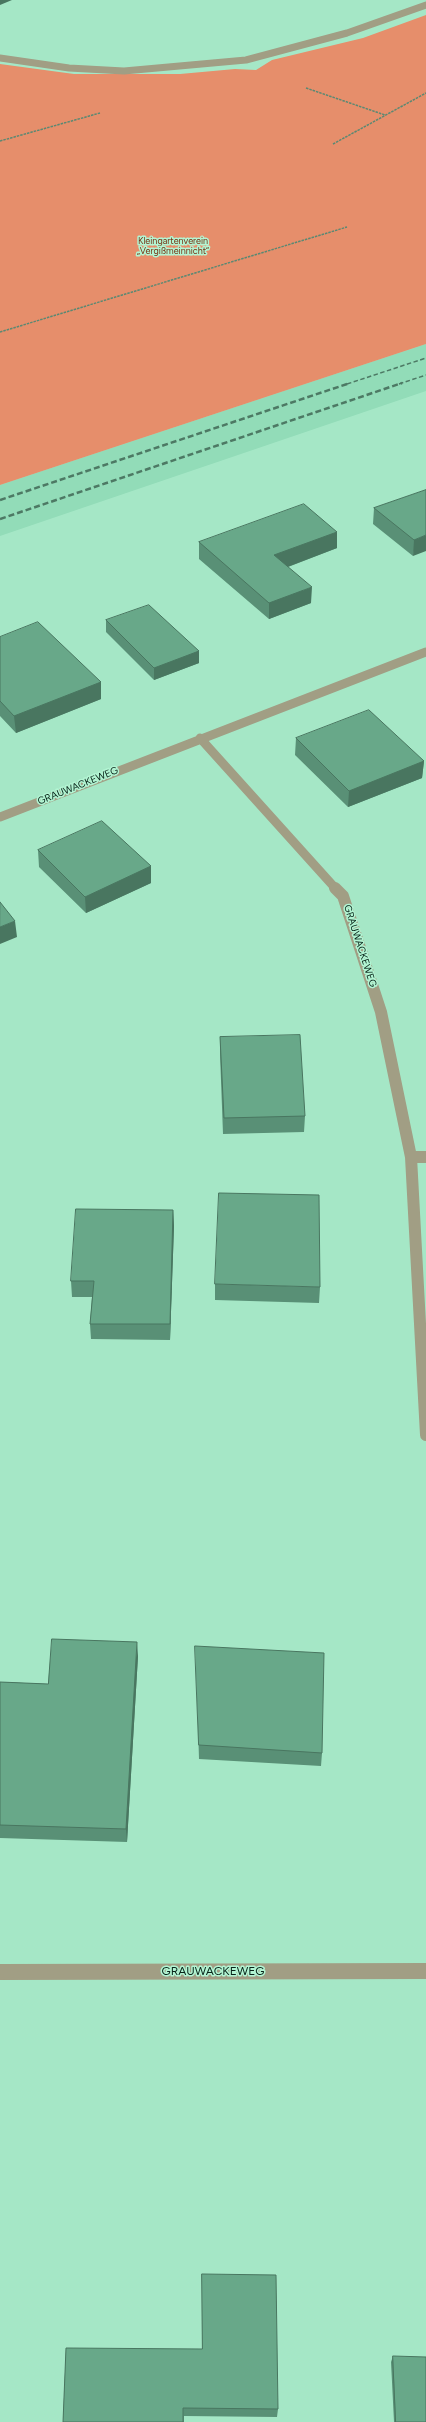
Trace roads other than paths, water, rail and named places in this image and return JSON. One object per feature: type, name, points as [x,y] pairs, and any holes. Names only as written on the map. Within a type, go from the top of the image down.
[{"type":"street","points":[[0,58],[69,68],[124,71],[246,60],[340,35],[426,5]]},
{"type":"street","name":"GRAUWACKEWEG","points":[[0,817],[200,738],[426,652]]},
{"type":"street","name":"GRAUWACKEWEG","points":[[200,738],[343,896],[381,1012],[411,1157],[426,1435]]},
{"type":"street","points":[[411,1157],[426,1157]]},
{"type":"street","name":"GRAUWACKEWEG","points":[[0,1972],[426,1971]]},
{"type":"railway","points":[[348,384],[426,358]]},
{"type":"railway","points":[[402,383],[426,375]]},
{"type":"railway","points":[[0,519],[402,383]]},
{"type":"railway","points":[[0,500],[348,384]]},
{"type":"park label","name":"Kleingartenverein „Vergißmeinnicht“","points":[[173,246]]}]
